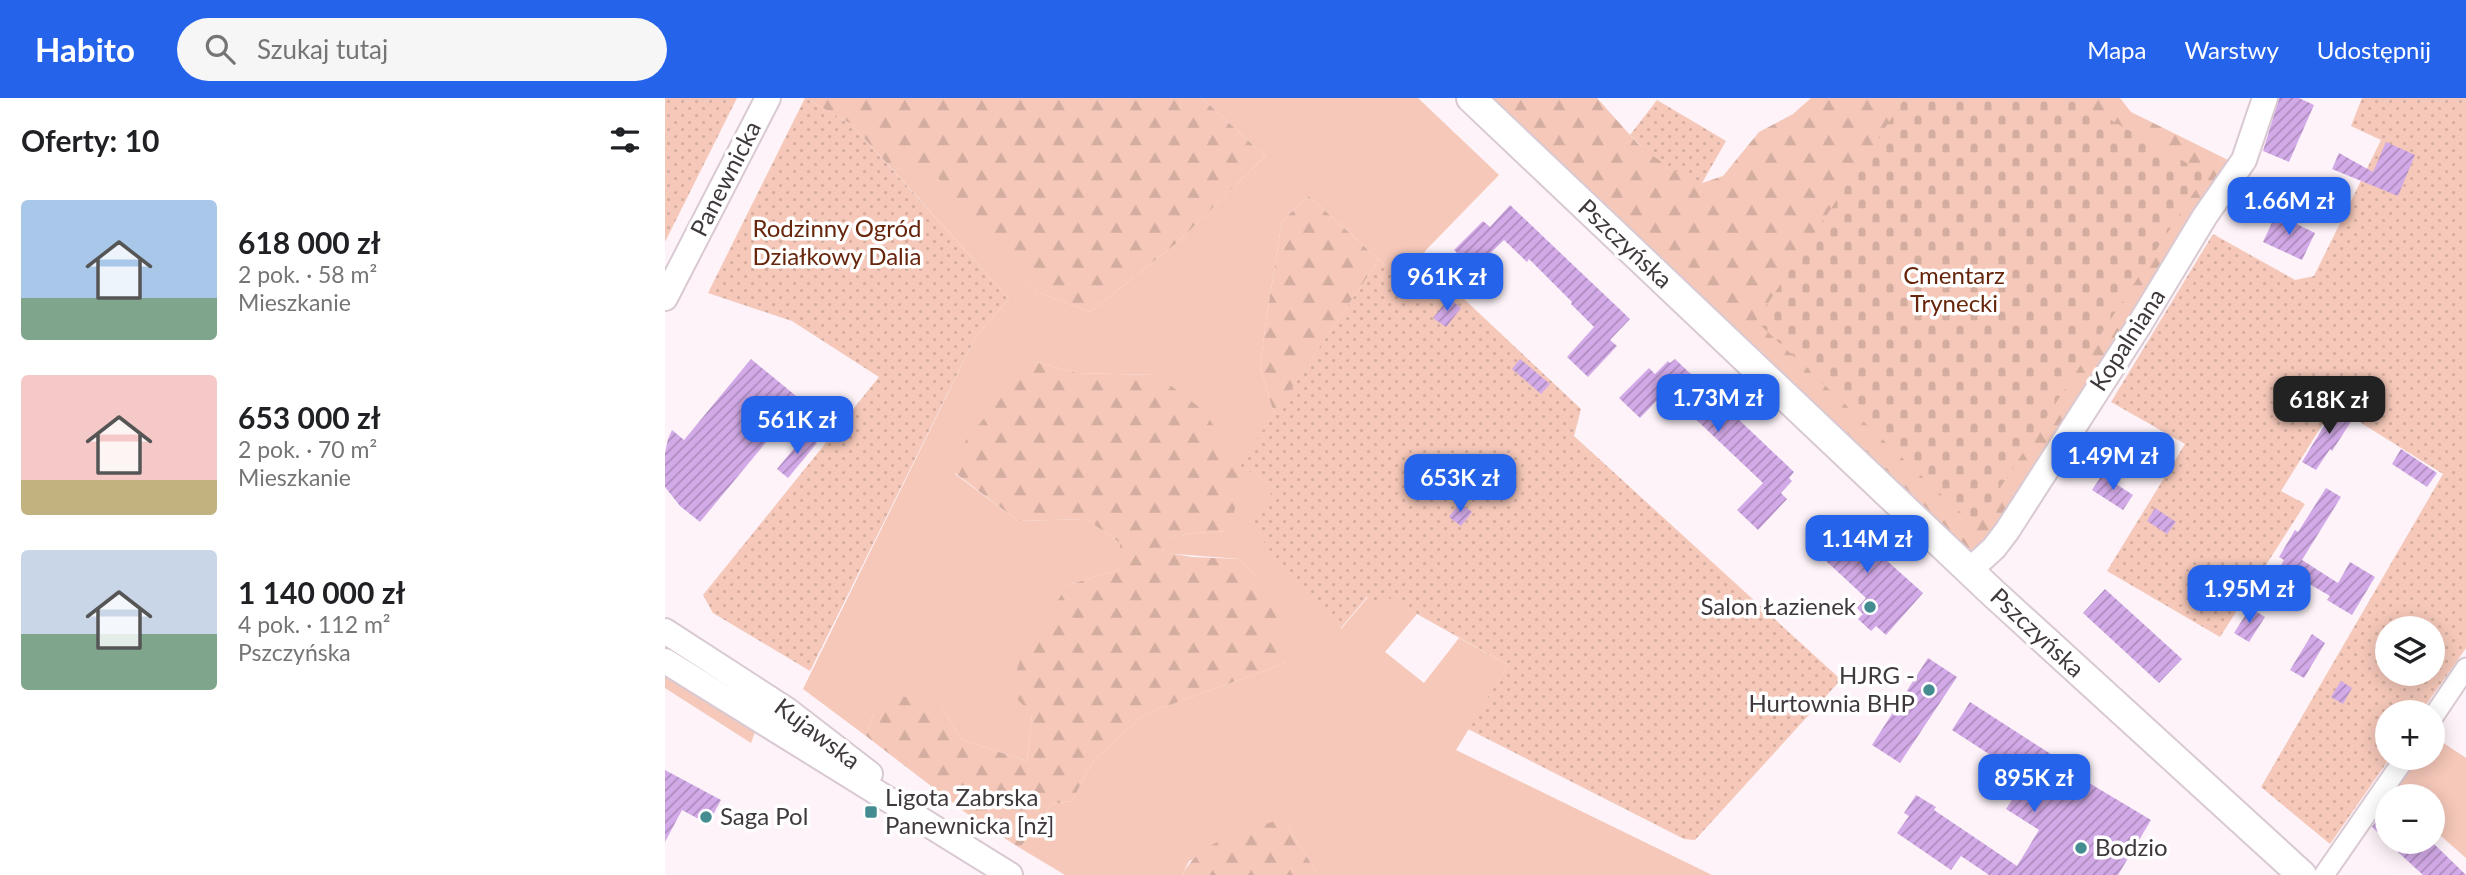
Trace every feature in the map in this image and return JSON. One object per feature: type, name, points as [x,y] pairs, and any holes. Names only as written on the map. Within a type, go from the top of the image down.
[{"type":"main road","name":"Pszczyńska","points":[[1471,98],[2092,685],[2302,875]]},
{"type":"street","name":"Panewnicka","points":[[665,298],[768,98]]},
{"type":"street","name":"Kopalniana","points":[[1970,570],[1994,548],[2007,531],[2138,327],[2204,216],[2244,160],[2265,98]]},
{"type":"street","name":"Kujawska","points":[[665,631],[787,710],[961,846]]},
{"type":"street","name":"Kujawska","points":[[665,661],[1010,875]]},
{"type":"street","points":[[2444,700],[2466,667]]},
{"type":"street","points":[[2324,875],[2397,770]]},
{"type":"green space","points":[[665,98],[737,98],[665,242]]},
{"type":"green space","points":[[805,98],[1202,98],[1265,156],[1178,242],[1090,312],[1037,292],[934,173],[892,169],[851,124]]},
{"type":"green space","name":"Rodzinny Ogród Działkowy Dalia","points":[[805,98],[851,124],[1009,299],[976,336],[810,671],[713,613],[703,595],[879,377],[792,321],[708,293]]},
{"type":"green space","points":[[1202,98],[1418,98],[1499,175],[1425,251],[1414,286],[1379,260],[1309,196],[1282,221],[1260,367],[1274,414],[1240,465],[1275,487],[1341,629],[1368,597],[1385,595],[1417,614],[1385,652],[1424,683],[1459,638],[1508,665],[1456,750],[1712,875],[1318,875],[1286,823],[1189,861],[1182,875],[1065,875],[1020,848],[1052,804],[1072,801],[1093,761],[1145,714],[1286,663],[1257,576],[1239,559],[1163,553],[1164,540],[1193,533],[1229,531],[1157,375],[1077,373],[1032,361],[955,474],[1018,521],[1086,519],[1120,543],[1120,569],[1068,585],[1032,714],[1027,761],[962,740],[942,708],[873,715],[866,736],[803,689],[976,336],[1009,299],[892,169],[934,172],[1037,292],[1090,312],[1178,242],[1265,156]]},
{"type":"green space","name":"Cmentarz Trynecki","points":[[1471,98],[1597,98],[1638,144],[1702,183],[1723,176],[1759,132],[1793,114],[1811,98],[2120,98],[2131,112],[2228,160],[2134,314],[1974,560]]},
{"type":"green space","name":"Cmentarz Trynecki","points":[[1905,98],[2072,98],[2206,174],[1975,526],[1756,321]]},
{"type":"green space","points":[[2362,98],[2466,98],[2466,648],[2445,678],[2445,616],[2375,616],[2375,686],[2439,686],[2429,700],[2375,700],[2375,770],[2382,770],[2330,844],[2261,787],[2443,474],[2334,406],[2281,491],[2305,504],[2220,637],[2107,571],[2185,444],[2111,402],[2213,234],[2295,280],[2314,276],[2381,140],[2351,126]]},
{"type":"green space","points":[[1657,100],[1726,141],[1702,183],[1663,163],[1630,135]]},
{"type":"green space","points":[[1309,196],[1379,260],[1274,414],[1260,367],[1282,221]]},
{"type":"green space","points":[[1379,260],[1414,285],[1418,279],[1464,299],[1581,409],[1574,436],[1838,677],[1838,683],[1695,840],[1684,839],[1468,729],[1508,665],[1385,596],[1377,603],[1367,597],[1340,629],[1290,578],[1252,525],[1275,487],[1239,465]]},
{"type":"green space","points":[[1032,361],[1077,373],[1157,375],[1204,411],[1239,465],[1237,501],[1229,531],[1193,533],[1165,540],[1163,552],[1192,557],[1239,559],[1257,576],[1279,613],[1286,663],[1145,714],[1093,761],[1072,801],[1052,804],[1020,848],[970,816],[866,736],[873,715],[902,696],[942,708],[962,740],[1027,761],[1032,714],[1010,692],[1022,654],[1068,585],[1120,569],[1120,543],[1086,519],[1018,521],[955,473],[966,440]]},
{"type":"green space","points":[[665,673],[755,732],[751,743],[665,688]]},
{"type":"green space","points":[[2445,744],[2466,758],[2466,858],[2445,840],[2445,784],[2398,784],[2407,770],[2445,770]]},
{"type":"green space","points":[[1275,821],[1286,823],[1318,875],[1182,875],[1199,854],[1222,839]]},
{"type":"building","points":[[2279,98],[2299,98],[2314,105],[2289,162],[2263,151]]},
{"type":"building","points":[[2386,142],[2415,155],[2398,196],[2332,169],[2339,153],[2373,172]]},
{"type":"building","points":[[1510,205],[1630,319],[1610,340],[1617,346],[1588,377],[1567,357],[1594,327],[1529,259],[1527,262],[1504,240],[1474,269],[1454,250],[1483,221],[1490,227]]},
{"type":"building","points":[[2276,214],[2315,233],[2302,260],[2263,242]]},
{"type":"building","points":[[1449,298],[1461,308],[1446,327],[1433,318]]},
{"type":"building","points":[[751,359],[801,400],[700,522],[680,506],[665,487],[665,453],[668,439],[672,430],[684,440]]},
{"type":"building","points":[[1520,359],[1550,384],[1541,394],[1512,369]]},
{"type":"building","points":[[1675,359],[1794,472],[1789,478],[1792,481],[1781,493],[1787,499],[1758,530],[1737,510],[1763,483],[1685,409],[1668,389],[1640,418],[1619,398],[1649,368],[1655,374],[1668,361],[1670,363]]},
{"type":"building","points":[[2338,403],[2356,414],[2316,470],[2302,462]]},
{"type":"building","points":[[806,434],[817,443],[788,478],[777,469]]},
{"type":"building","points":[[2401,449],[2437,473],[2427,487],[2392,464]]},
{"type":"building","points":[[2102,475],[2133,495],[2123,510],[2092,490]]},
{"type":"building","points":[[2326,488],[2341,497],[2302,560],[2338,583],[2350,562],[2375,577],[2352,615],[2327,600],[2330,596],[2280,567],[2284,560],[2279,557]]},
{"type":"building","points":[[1460,503],[1472,512],[1461,526],[1449,517]]},
{"type":"building","points":[[2155,508],[2176,522],[2167,534],[2147,521]]},
{"type":"building","points":[[1841,516],[1856,533],[1923,593],[1886,635],[1876,626],[1871,631],[1858,619],[1863,614],[1857,608],[1866,598],[1811,547],[1820,538],[1815,533],[1826,520],[1832,525]]},
{"type":"building","points":[[2105,589],[2182,659],[2159,683],[2083,613]]},
{"type":"building","points":[[2250,608],[2265,617],[2249,642],[2234,633]]},
{"type":"building","points":[[2312,634],[2325,643],[2304,678],[2290,670]]},
{"type":"building","points":[[1928,658],[1957,677],[1900,763],[1872,745]]},
{"type":"building","points":[[2341,681],[2352,688],[2343,704],[2331,697]]},
{"type":"building","points":[[1970,702],[2057,758],[2054,762],[2151,820],[2118,875],[1989,875],[1961,856],[1951,870],[1897,833],[1909,816],[1904,813],[1916,795],[2017,866],[2039,830],[2006,809],[2026,778],[1952,730]]},
{"type":"building","points":[[665,770],[721,800],[708,824],[682,810],[665,842]]},
{"type":"building","points":[[2400,854],[2444,854],[2466,875],[2423,875]]},
{"type":"place","name":"Salon Łazienek","points":[[1870,607]]},
{"type":"place","name":"HJRG - Hurtownia BHP","points":[[1929,690]]},
{"type":"place","name":"Ligota Zabrska Panewnicka [nż]","points":[[871,812]]},
{"type":"place","name":"Saga Pol","points":[[706,817]]},
{"type":"place","name":"Bodzio","points":[[2081,848]]}]
